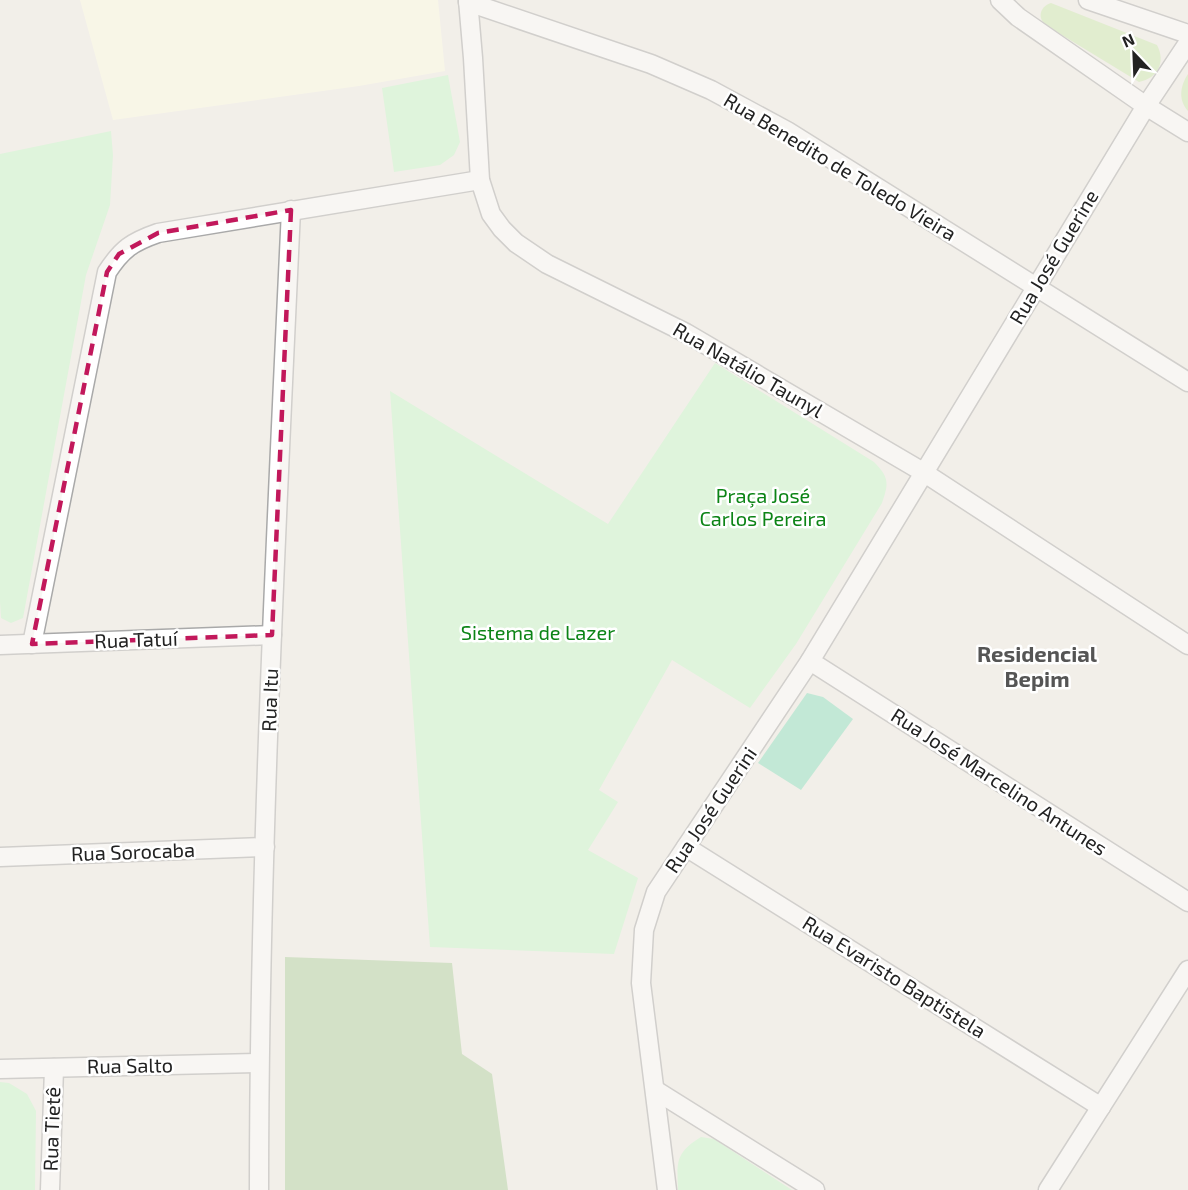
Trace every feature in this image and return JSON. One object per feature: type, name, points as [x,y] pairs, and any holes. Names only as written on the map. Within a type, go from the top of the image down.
[{"type":"street","points":[[1000,0],[1018,16],[1146,106],[1188,132]]},
{"type":"street","points":[[1088,0],[1188,34]]},
{"type":"street","name":"Rua Natálio Taunyl","points":[[468,1],[480,180],[491,214],[516,243],[547,264],[686,333],[923,472],[1188,645]]},
{"type":"street","name":"Rua Benedito de Toledo Vieira","points":[[468,1],[651,64],[711,90],[787,131],[1188,382]]},
{"type":"street","name":"Rua José Guerine","points":[[923,472],[1146,106],[1188,43]]},
{"type":"street","points":[[32,644],[107,272],[119,254],[136,241],[158,233],[480,180]]},
{"type":"street","name":"Rua Itu","points":[[259,1190],[259,1063],[265,847],[291,210]]},
{"type":"street","name":"Rua José Guerini","points":[[667,1190],[640,983],[644,930],[656,892],[810,662],[923,472]]},
{"type":"street","name":"Rua Tatuí","points":[[0,645],[272,635]]},
{"type":"street","name":"Rua José Marcelino Antunes","points":[[810,662],[1188,902]]},
{"type":"street","name":"Rua Sorocaba","points":[[0,857],[265,847]]},
{"type":"street","name":"Rua Evaristo Baptistela","points":[[686,847],[1101,1107]]},
{"type":"street","points":[[1048,1190],[1188,970]]},
{"type":"street","name":"Rua Salto","points":[[0,1069],[259,1063]]},
{"type":"street","name":"Rua Tietê","points":[[50,1190],[54,1068]]},
{"type":"street","points":[[655,1090],[815,1190]]},
{"type":"highlighted area","points":[[291,210],[272,635],[32,644],[107,272],[119,254],[158,233]]},
{"type":"shaded area","points":[[80,0],[438,0],[445,71],[359,86],[113,120]]},
{"type":"green space","points":[[1051,3],[1157,45],[1161,57],[1155,73],[1139,82],[1047,26],[1042,20],[1041,13],[1044,7]]},
{"type":"green space","points":[[1188,74],[1188,111],[1181,98],[1181,93]]},
{"type":"green space","points":[[448,75],[460,142],[454,155],[440,165],[394,172],[382,88]]},
{"type":"green space","points":[[111,131],[113,155],[110,205],[86,275],[23,618],[11,623],[1,618],[0,602],[0,154]]},
{"type":"green space","name":"Sistema de Lazer","points":[[715,363],[874,462],[883,472],[886,481],[882,503],[796,644],[750,708],[672,660],[599,790],[618,802],[588,850],[638,878],[614,954],[430,947],[390,391],[608,524]]},
{"type":"green space","points":[[807,693],[823,697],[853,719],[801,790],[758,763]]},
{"type":"green space","points":[[285,957],[452,963],[462,1054],[492,1074],[508,1190],[285,1190]]},
{"type":"green space","points":[[0,1082],[9,1083],[27,1094],[36,1111],[35,1190],[0,1190]]},
{"type":"green space","points":[[701,1137],[714,1139],[792,1190],[678,1190],[679,1159],[686,1148]]},
{"type":"district","name":"Residencial Bepim","points":[[1037,666]]},
{"type":"park label","name":"Praça José Carlos Pereira","points":[[763,508]]}]
